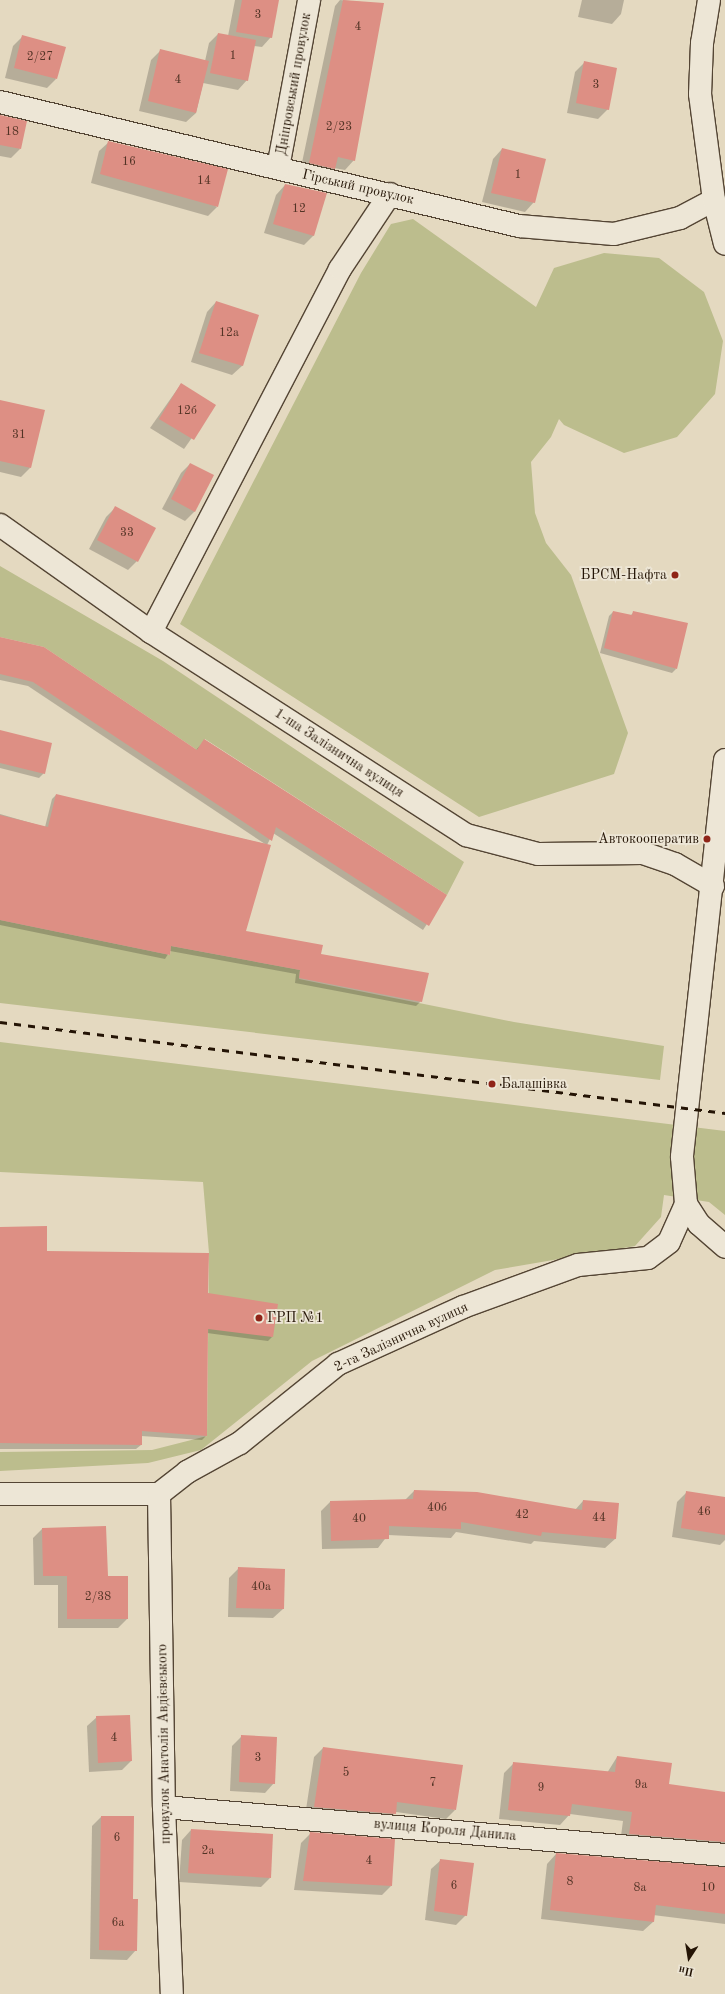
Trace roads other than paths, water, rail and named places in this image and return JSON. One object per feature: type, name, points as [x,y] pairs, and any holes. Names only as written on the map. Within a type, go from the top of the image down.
[{"type":"street","name":"Дніпровський провулок","points":[[278,168],[309,0]]},
{"type":"street","points":[[709,0],[702,43],[700,94],[714,200],[725,244]]},
{"type":"street","name":"Гірський провулок","points":[[0,102],[519,226],[614,234],[680,218],[714,200]]},
{"type":"street","points":[[151,632],[340,269],[390,194]]},
{"type":"street","name":"1-ша Залізнична вулиця","points":[[0,526],[151,632],[466,835],[538,854],[643,853],[675,864],[712,886]]},
{"type":"street","points":[[725,760],[682,1157],[686,1204],[698,1224],[725,1247]]},
{"type":"street","name":"2-га Залізнична вулиця","points":[[159,1494],[187,1472],[240,1444],[338,1364],[463,1307],[578,1265],[648,1258],[669,1242],[686,1204]]},
{"type":"street","points":[[0,1494],[159,1494]]},
{"type":"street","name":"провулок Анатолія Авдієвського","points":[[159,1494],[164,1807],[172,1994]]},
{"type":"street","name":"вулиця Короля Данила","points":[[164,1807],[725,1855]]},
{"type":"railway","points":[[0,1022],[725,1113]]},
{"type":"place","name":"БРСМ-Нафта","points":[[675,575]]},
{"type":"place","name":"Автокооператив","points":[[707,839]]},
{"type":"place","name":"Балашівка","points":[[492,1084]]},
{"type":"place","name":"ГРП №1","points":[[259,1318]]}]
